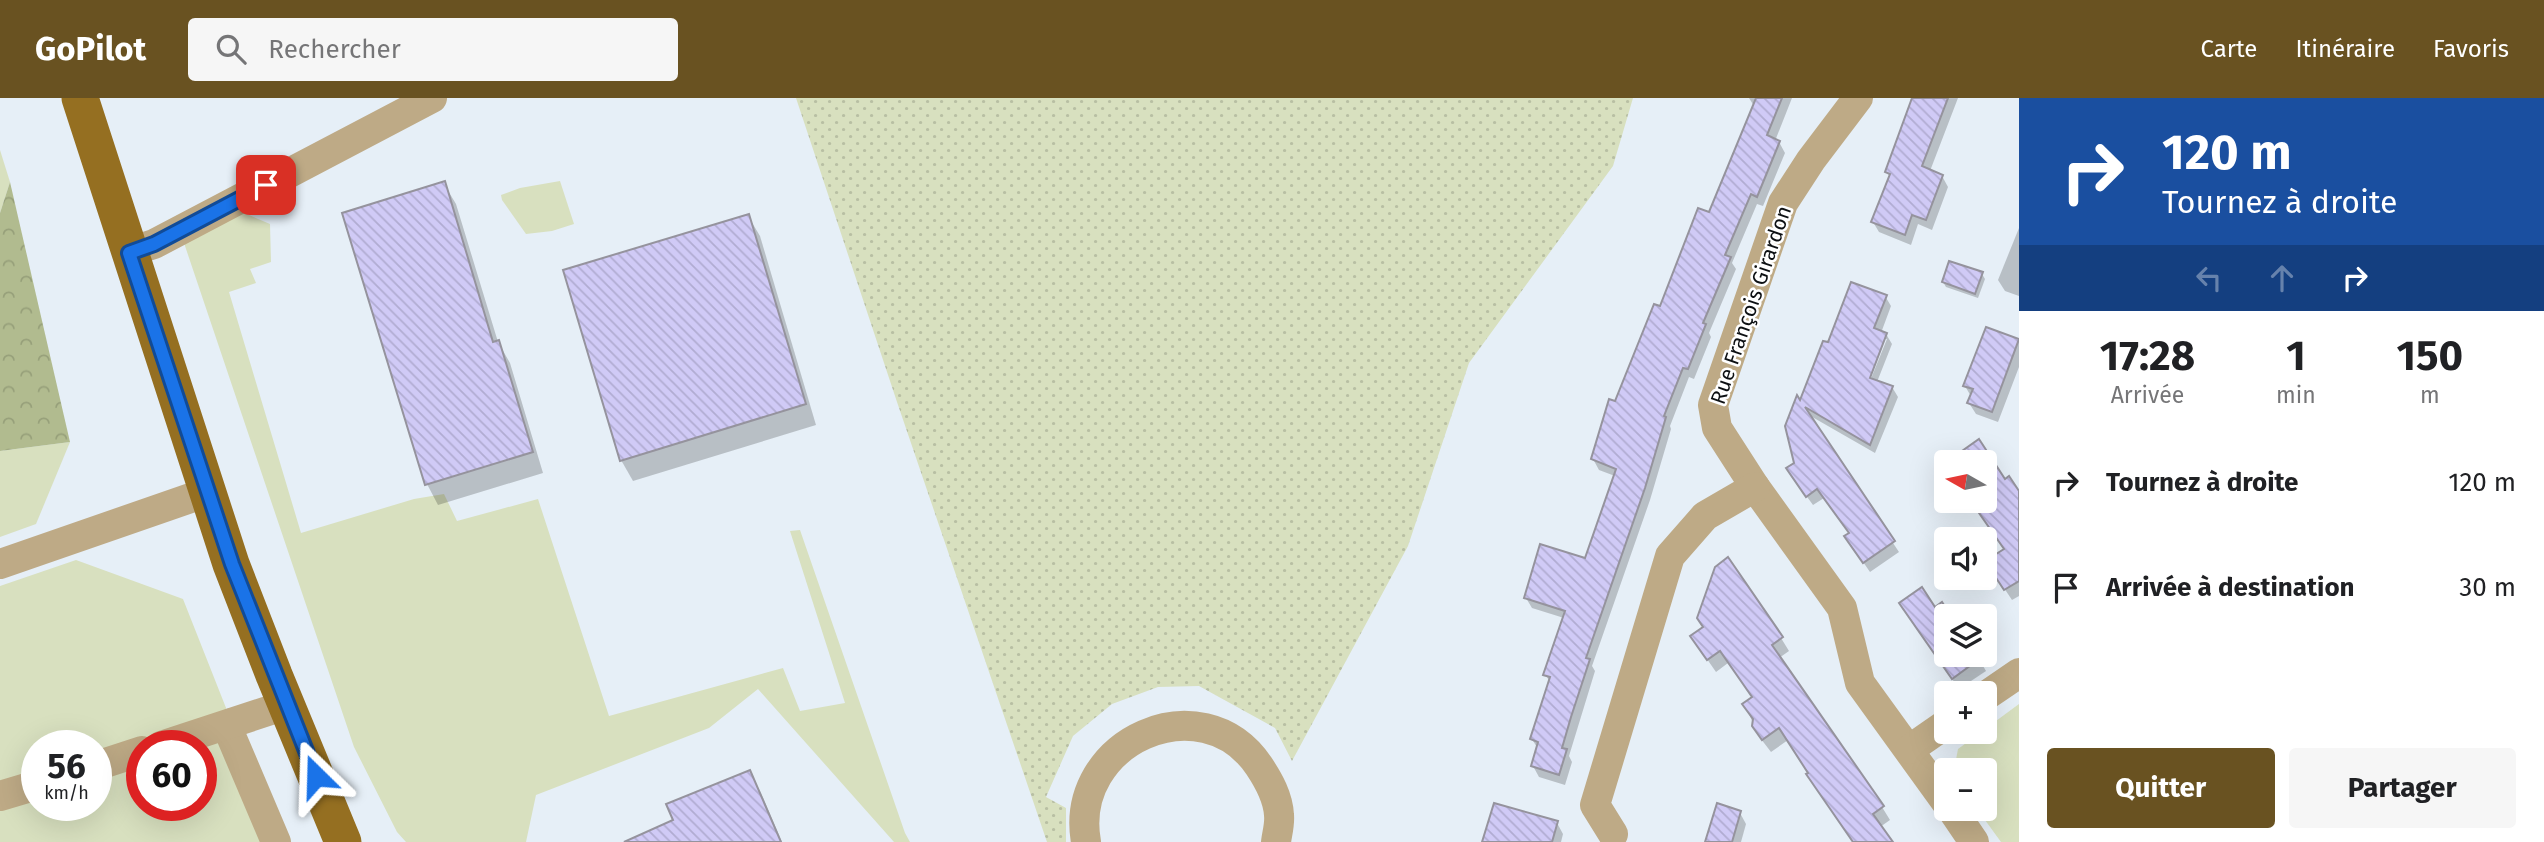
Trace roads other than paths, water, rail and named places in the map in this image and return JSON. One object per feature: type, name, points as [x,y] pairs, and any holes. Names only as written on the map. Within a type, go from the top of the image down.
[{"type":"main road","points":[[80,98],[232,564],[286,705],[343,842]]},
{"type":"street","points":[[129,253],[154,244],[432,98]]},
{"type":"street","name":"Rue François Girardon","points":[[1858,98],[1811,160],[1783,203],[1713,405],[1717,428],[1755,487],[1842,608],[1860,683],[1934,784]]},
{"type":"street","points":[[1613,834],[1595,805],[1670,556],[1705,516],[1755,487]]},
{"type":"street","points":[[0,564],[208,492]]},
{"type":"street","points":[[1997,688],[2019,673]]},
{"type":"street","points":[[210,730],[286,705]]},
{"type":"street","points":[[232,723],[230,736],[276,842]]},
{"type":"street","points":[[1086,842],[1085,808],[1094,778],[1113,753],[1139,736],[1175,727],[1199,727],[1229,738],[1253,757],[1270,783],[1279,815],[1276,842]]},
{"type":"street","points":[[1910,749],[1934,732]]},
{"type":"street","points":[[0,796],[21,790]]},
{"type":"street","points":[[1960,821],[1974,842]]}]
